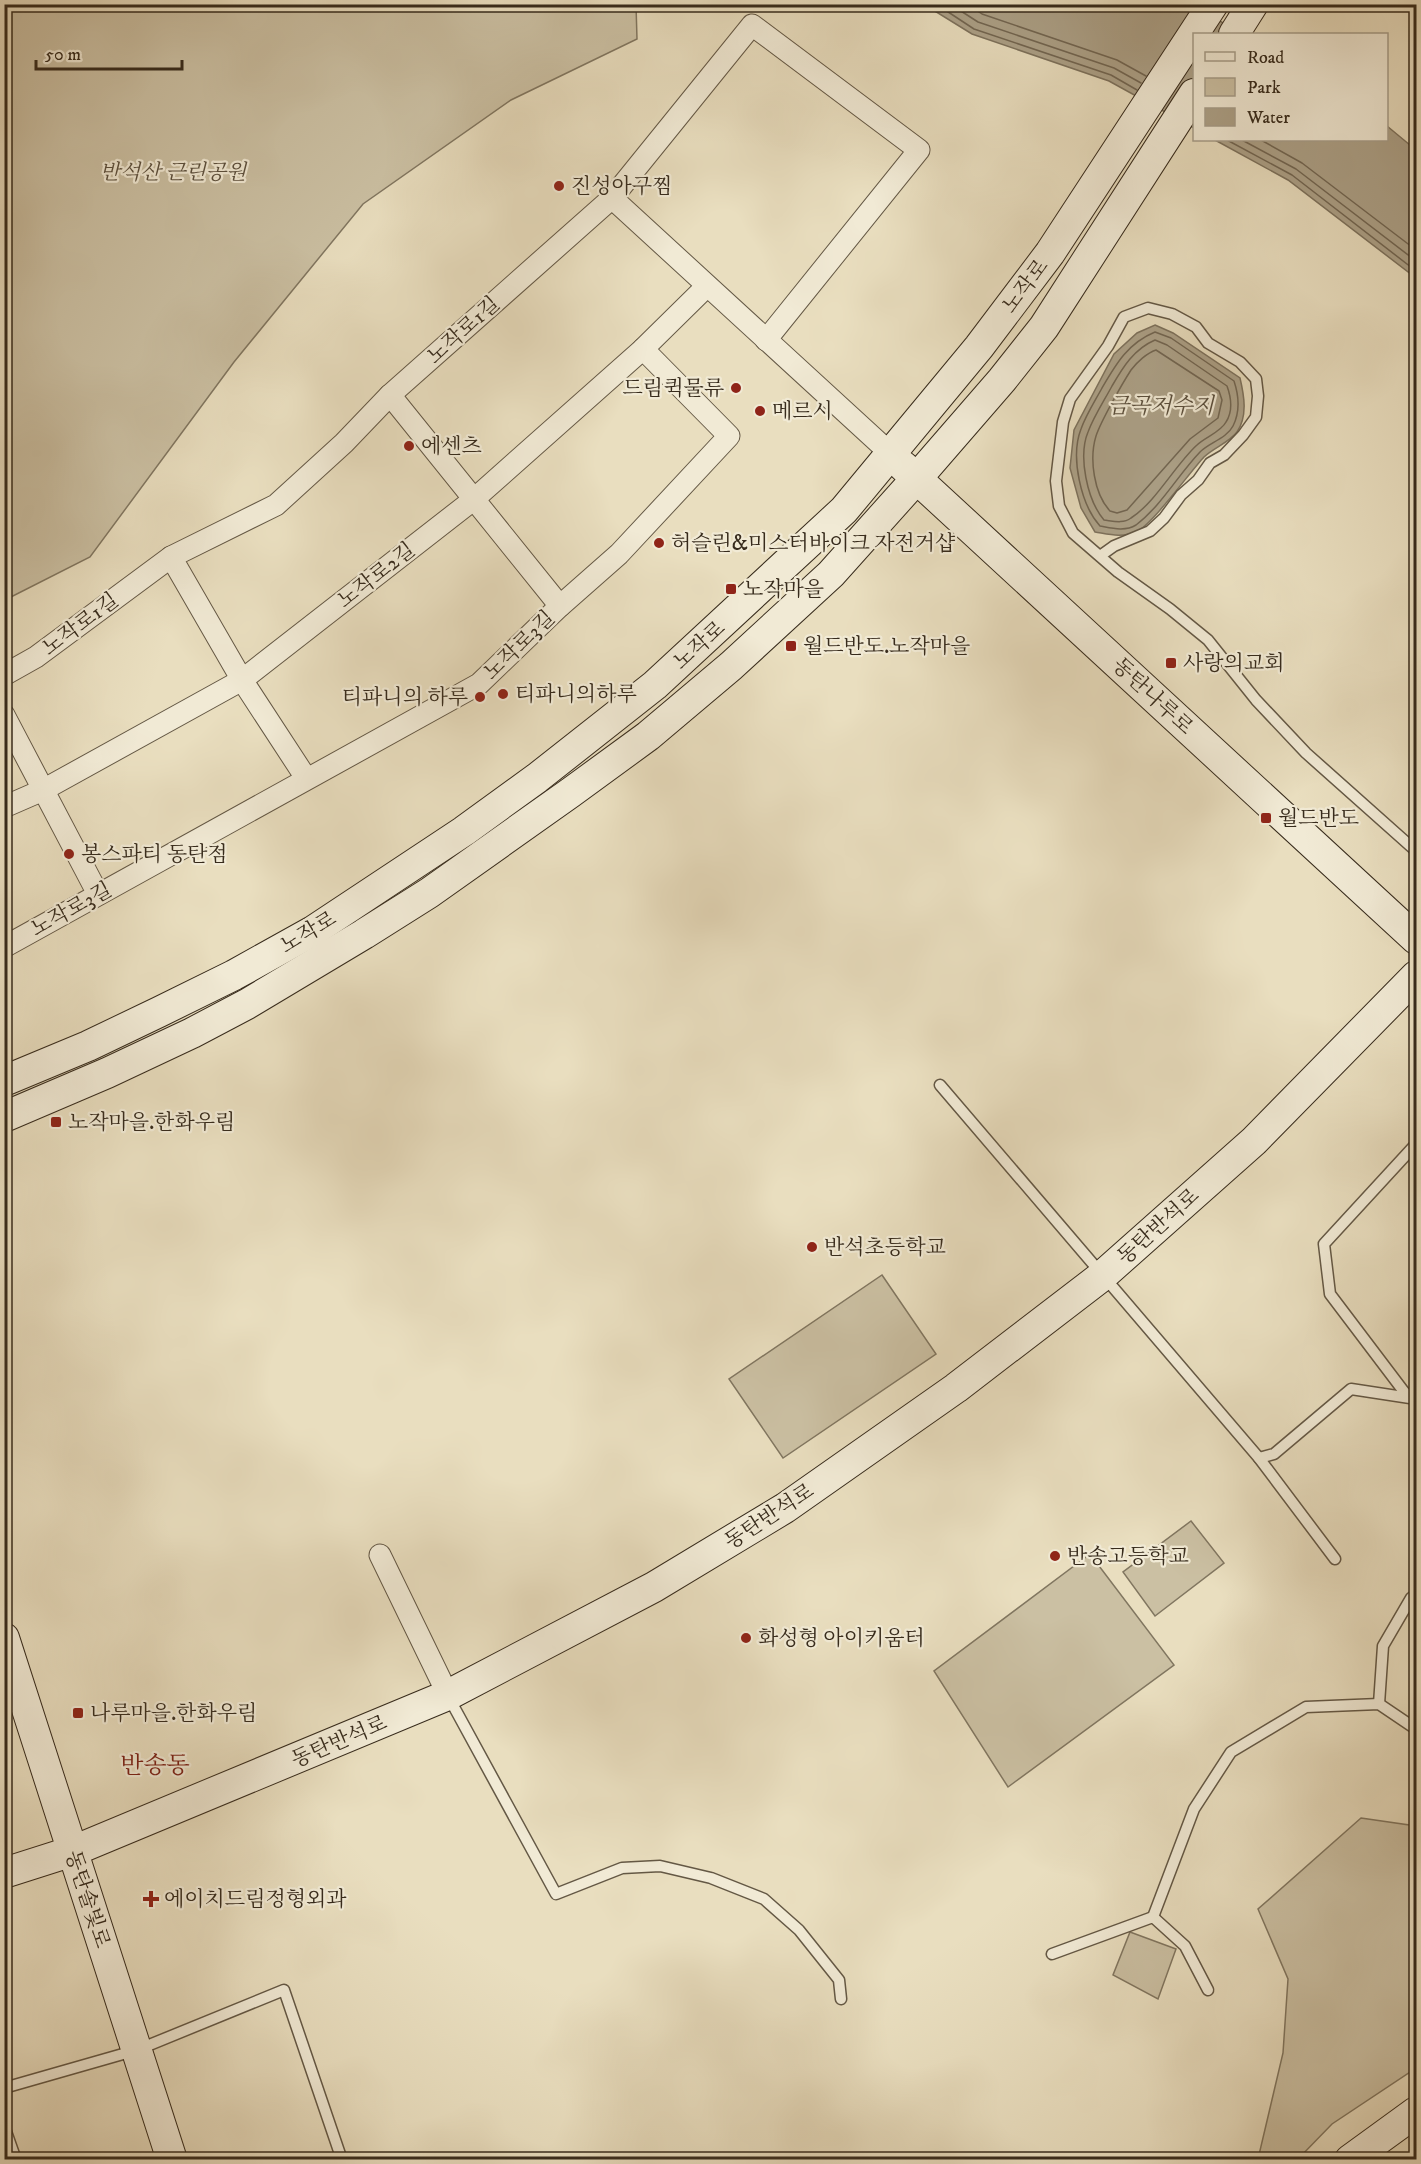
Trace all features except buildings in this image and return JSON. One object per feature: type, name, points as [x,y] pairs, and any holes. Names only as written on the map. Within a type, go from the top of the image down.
[{"type":"street","name":"노작로","points":[[1194,33],[1213,4]]},
{"type":"street","points":[[1235,33],[1253,4]]},
{"type":"street","name":"노작로1길","points":[[4,675],[36,657],[171,557],[276,505],[344,443],[390,395],[612,198],[752,25],[919,150],[766,340]]},
{"type":"street","name":"노작로","points":[[4,1081],[88,1046],[234,975],[312,930],[464,831],[537,778],[655,686],[844,510],[962,367],[1050,253],[1193,35]]},
{"type":"street","name":"노작로","points":[[4,1117],[107,1073],[228,1014],[328,956],[429,893],[570,794],[648,736],[731,666],[831,574],[992,393],[1044,327],[1193,96]]},
{"type":"street","points":[[612,198],[890,453]]},
{"type":"street","name":"노작로2길","points":[[4,807],[43,790],[242,680],[473,500],[643,349],[707,286]]},
{"type":"street","name":"노작로3길","points":[[4,947],[479,684],[560,606],[619,554],[729,436],[643,349]]},
{"type":"street","points":[[962,367],[967,390],[992,393]]},
{"type":"street","points":[[390,395],[560,606]]},
{"type":"street","name":"동탄나루로","points":[[890,453],[1416,939]]},
{"type":"street","points":[[803,548],[816,546],[827,548],[831,574]]},
{"type":"street","points":[[171,557],[242,680],[306,778]]},
{"type":"street","points":[[4,715],[98,894]]},
{"type":"street","name":"동탄반석로","points":[[4,1873],[73,1851],[448,1695],[654,1587],[784,1508],[956,1389],[1102,1276],[1254,1141],[1416,976]]},
{"type":"street","points":[[380,1555],[448,1695]]},
{"type":"street","name":"동탄솔빛로","points":[[4,1638],[172,2160]]},
{"type":"street","points":[[1350,2160],[1416,2112]]},
{"type":"lane","points":[[1100,556],[1114,546],[1150,531],[1164,518],[1180,495],[1198,480],[1210,463],[1224,455],[1243,435],[1256,417],[1258,396],[1256,379],[1240,362],[1208,343],[1196,327],[1172,314],[1148,308],[1124,317],[1108,346],[1070,399],[1063,422],[1056,481],[1059,506],[1073,533],[1118,572],[1170,609],[1208,640],[1256,700],[1306,753],[1416,851]]},
{"type":"lane","points":[[940,1085],[1259,1458],[1335,1559]]},
{"type":"lane","points":[[1414,1395],[1330,1294],[1324,1244],[1416,1144]]},
{"type":"lane","points":[[1259,1458],[1274,1454],[1351,1389],[1414,1395]]},
{"type":"lane","points":[[1379,1704],[1383,1646],[1411,1598],[1416,1594]]},
{"type":"lane","points":[[448,1695],[556,1894],[622,1868],[660,1866],[711,1878],[764,1899],[799,1930],[839,1980],[841,1999]]},
{"type":"lane","points":[[1052,1954],[1154,1917],[1194,1809],[1231,1752],[1306,1707],[1379,1704],[1416,1729]]},
{"type":"lane","points":[[1154,1917],[1185,1946],[1208,1990]]},
{"type":"lane","points":[[4,2088],[137,2050],[284,1990],[342,2160]]},
{"type":"lane","points":[[4,2126],[16,2160]]},
{"type":"green space","name":"반석산 근린공원","points":[[5,4],[636,5],[637,39],[511,100],[363,204],[234,362],[90,557],[5,600]]},
{"type":"green space","points":[[882,1275],[936,1354],[783,1458],[729,1379]]},
{"type":"green space","points":[[1191,1521],[1224,1563],[1155,1616],[1123,1572]]},
{"type":"green space","points":[[1090,1554],[1174,1665],[1008,1787],[934,1671]]},
{"type":"green space","points":[[1361,1818],[1416,1826],[1416,2068],[1332,2124],[1298,2159],[1258,2159],[1283,2053],[1288,1979],[1258,1909]]},
{"type":"green space","points":[[1130,1932],[1176,1949],[1158,1999],[1113,1975]]},
{"type":"water","points":[[925,5],[1194,5],[1239,33],[1193,33],[1193,127],[1109,81],[972,34]]},
{"type":"water","points":[[1388,127],[1416,150],[1416,278],[1288,180],[1217,141],[1388,141]]},
{"type":"water","name":"금곡저수지","points":[[1155,325],[1173,333],[1240,378],[1244,398],[1243,419],[1234,436],[1204,457],[1143,527],[1126,535],[1095,532],[1081,508],[1070,468],[1074,430],[1114,354],[1137,333]]},
{"type":"place","name":"진성아구찜","points":[[559,186]]},
{"type":"place","name":"드림퀵물류","points":[[736,388]]},
{"type":"place","name":"메르시","points":[[760,411]]},
{"type":"place","name":"에센츠","points":[[409,446]]},
{"type":"place","name":"허슬린&미스터바이크 자전거샵","points":[[659,543]]},
{"type":"place","name":"노작마을","points":[[731,589]]},
{"type":"place","name":"월드반도.노작마을","points":[[791,646]]},
{"type":"place","name":"사랑의교회","points":[[1171,663]]},
{"type":"place","name":"티파니의하루","points":[[503,694]]},
{"type":"place","name":"티파니의 하루","points":[[480,697]]},
{"type":"place","name":"월드반도","points":[[1266,818]]},
{"type":"place","name":"봉스파티 동탄점","points":[[69,854]]},
{"type":"place","name":"노작마을.한화우림","points":[[56,1122]]},
{"type":"place","name":"반석초등학교","points":[[812,1247]]},
{"type":"place","name":"반송고등학교","points":[[1055,1556]]},
{"type":"place","name":"화성형 아이키움터","points":[[746,1638]]},
{"type":"place","name":"나루마을.한화우림","points":[[78,1713]]},
{"type":"place","name":"에이치드림정형외과","points":[[151,1899]]},
{"type":"district","name":"반송동","points":[[155,1765]]}]
